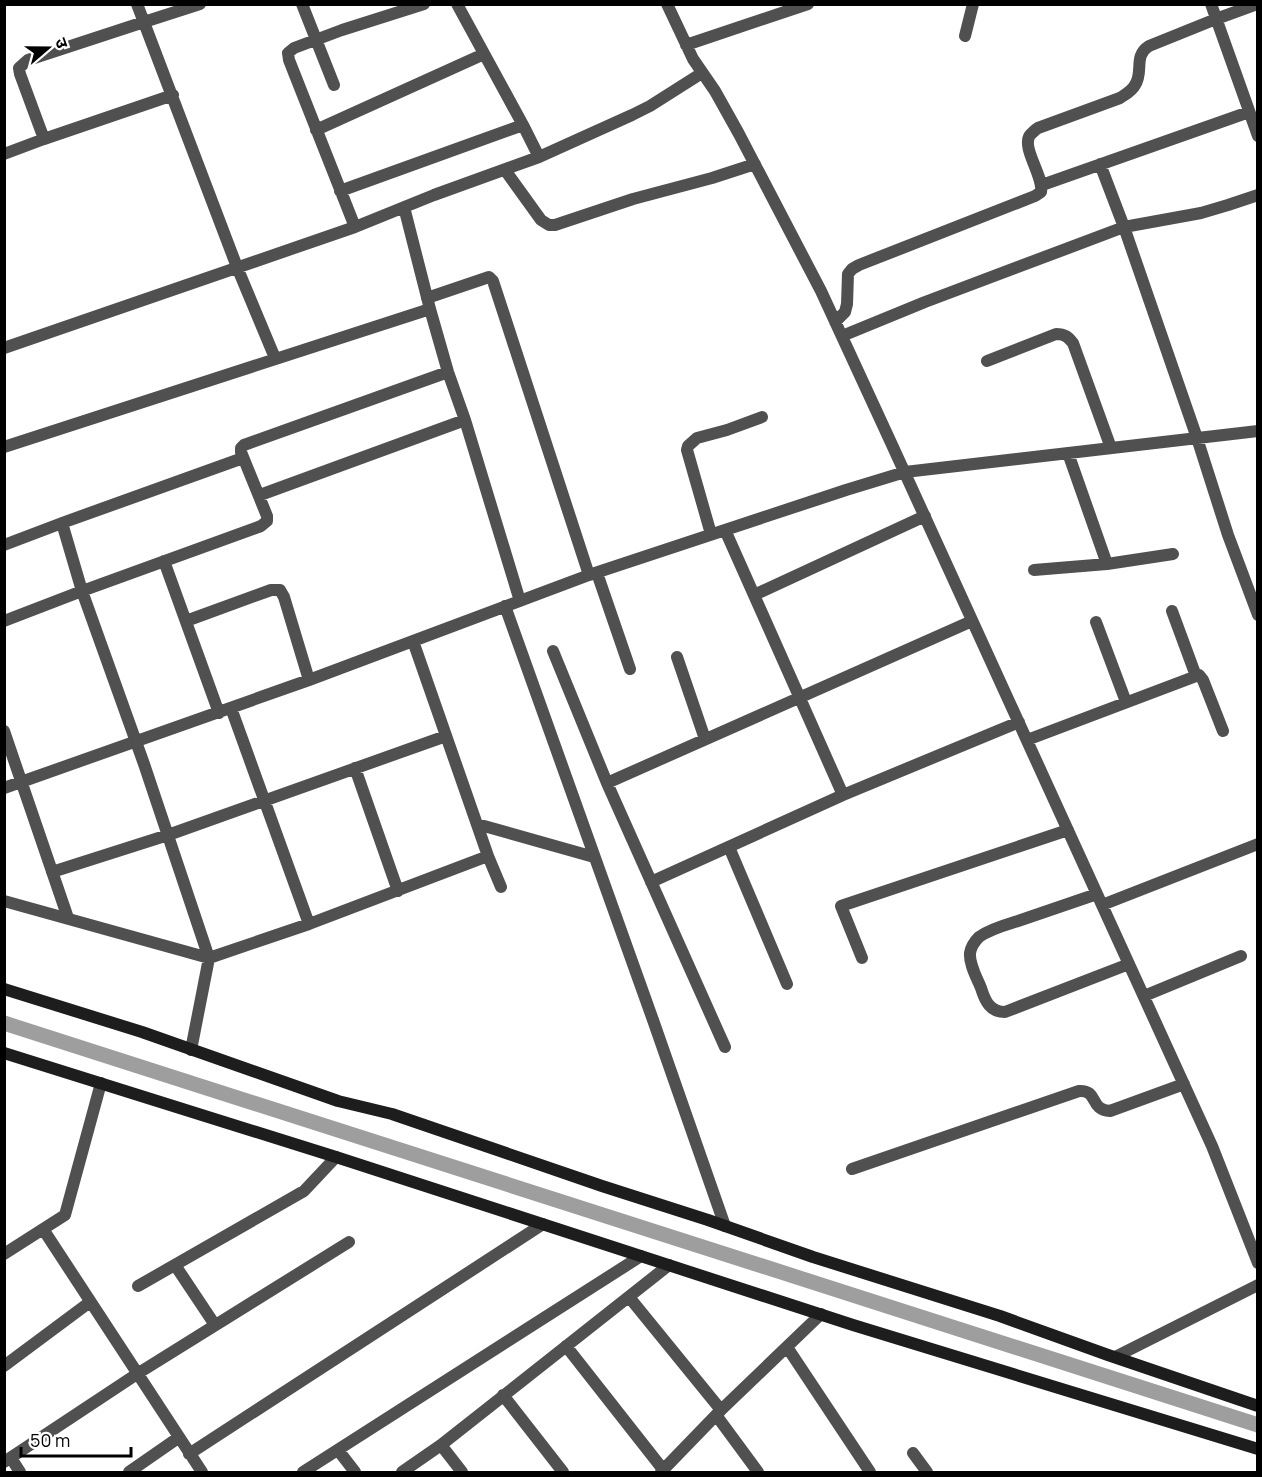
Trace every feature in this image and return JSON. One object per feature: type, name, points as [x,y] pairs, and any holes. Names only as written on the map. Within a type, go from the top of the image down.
[{"type":"street","points":[[137,4],[237,267],[275,358]]},
{"type":"street","points":[[44,139],[20,74],[19,68],[22,64],[28,60],[200,4]]},
{"type":"street","points":[[302,4],[334,85]]},
{"type":"street","points":[[355,227],[288,53],[294,48],[342,30],[424,4]]},
{"type":"street","points":[[457,4],[539,157]]},
{"type":"street","points":[[667,4],[686,45],[715,91],[821,291],[1212,1146],[1257,1263]]},
{"type":"street","points":[[686,45],[808,4]]},
{"type":"street","points":[[965,36],[973,4]]},
{"type":"street","points":[[1211,4],[1257,136]]},
{"type":"street","points":[[835,322],[844,312],[848,274],[858,265],[1041,192],[1042,185],[1028,147],[1028,139],[1038,128],[1120,98],[1135,86],[1140,56],[1144,49],[1257,4]]},
{"type":"street","points":[[316,130],[484,54]]},
{"type":"street","points":[[4,348],[355,227],[434,195],[539,157],[650,106],[702,73]]},
{"type":"street","points":[[4,154],[173,95]]},
{"type":"street","points":[[1042,185],[1249,112]]},
{"type":"street","points":[[340,191],[523,125]]},
{"type":"street","points":[[505,170],[542,220],[549,225],[555,225],[643,196],[755,164]]},
{"type":"street","points":[[1100,164],[1124,227],[1257,615]]},
{"type":"street","points":[[842,336],[1124,227],[1201,213],[1257,195]]},
{"type":"street","points":[[404,207],[448,372],[465,420],[520,601]]},
{"type":"street","points":[[4,447],[275,358],[428,303],[489,278],[493,281],[593,574],[630,669]]},
{"type":"street","points":[[987,361],[1056,334],[1068,337],[1073,343],[1111,448]]},
{"type":"street","points":[[4,621],[264,524],[267,516],[243,458],[241,448],[244,445],[448,372]]},
{"type":"street","points":[[711,534],[687,450],[688,446],[697,438],[762,417]]},
{"type":"street","points":[[260,495],[465,420]]},
{"type":"street","points":[[4,788],[309,680],[593,574],[905,472],[1257,431]]},
{"type":"street","points":[[1068,453],[1107,564]]},
{"type":"street","points":[[4,545],[243,458]]},
{"type":"street","points":[[754,595],[925,516]]},
{"type":"street","points":[[62,523],[82,591],[136,741],[209,958],[191,1050]]},
{"type":"street","points":[[725,530],[843,795]]},
{"type":"street","points":[[1034,570],[1107,564],[1173,554]]},
{"type":"street","points":[[164,561],[186,621],[264,801],[309,924]]},
{"type":"street","points":[[186,621],[271,590],[280,590],[309,680]]},
{"type":"street","points":[[505,606],[725,1226]]},
{"type":"street","points":[[1172,611],[1196,676]]},
{"type":"street","points":[[608,783],[972,621]]},
{"type":"street","points":[[1096,622],[1126,702]]},
{"type":"street","points":[[413,641],[501,887]]},
{"type":"street","points":[[553,651],[608,783],[725,1047]]},
{"type":"street","points":[[677,657],[705,739]]},
{"type":"street","points":[[1027,740],[1199,675],[1223,731]]},
{"type":"street","points":[[651,882],[843,795],[1018,722]]},
{"type":"street","points":[[4,731],[68,918]]},
{"type":"street","points":[[52,872],[168,835],[446,736]]},
{"type":"street","points":[[356,768],[398,891]]},
{"type":"street","points":[[477,824],[594,857]]},
{"type":"street","points":[[862,958],[841,906],[1068,830]]},
{"type":"street","points":[[1129,964],[1005,1012],[999,1012],[988,1005],[983,995],[970,960],[970,952],[978,938],[995,929],[1100,899],[1257,844]]},
{"type":"street","points":[[729,847],[787,984]]},
{"type":"street","points":[[4,901],[209,958],[309,924],[488,856]]},
{"type":"street","points":[[1144,996],[1241,956]]},
{"type":"street","points":[[4,989],[142,1032],[338,1101],[392,1114],[813,1257],[1000,1316],[1257,1406]]},
{"type":"street","points":[[4,1053],[336,1157],[821,1314],[1257,1449]]},
{"type":"street","points":[[4,1254],[65,1215],[100,1083]]},
{"type":"street","points":[[852,1169],[1079,1091],[1085,1090],[1099,1108],[1110,1111],[1184,1084]]},
{"type":"street","points":[[138,1286],[304,1191],[336,1157]]},
{"type":"street","points":[[189,1454],[543,1224]]},
{"type":"street","points":[[42,1229],[202,1473]]},
{"type":"street","points":[[20,1473],[8,1460],[137,1374],[349,1242]]},
{"type":"street","points":[[303,1473],[641,1256]]},
{"type":"street","points":[[175,1265],[215,1325]]},
{"type":"street","points":[[402,1473],[669,1265]]},
{"type":"street","points":[[1115,1357],[1257,1285]]},
{"type":"street","points":[[629,1296],[719,1412],[758,1473]]},
{"type":"street","points":[[4,1366],[90,1302]]},
{"type":"street","points":[[566,1346],[663,1472],[719,1412],[821,1314]]},
{"type":"street","points":[[787,1347],[870,1473]]},
{"type":"street","points":[[503,1395],[563,1473]]},
{"type":"street","points":[[130,1472],[178,1438]]},
{"type":"street","points":[[441,1444],[462,1473]]},
{"type":"street","points":[[338,1450],[356,1473]]},
{"type":"street","points":[[913,1453],[927,1473]]},
{"type":"waterway","points":[[4,1023],[1258,1425]]}]
